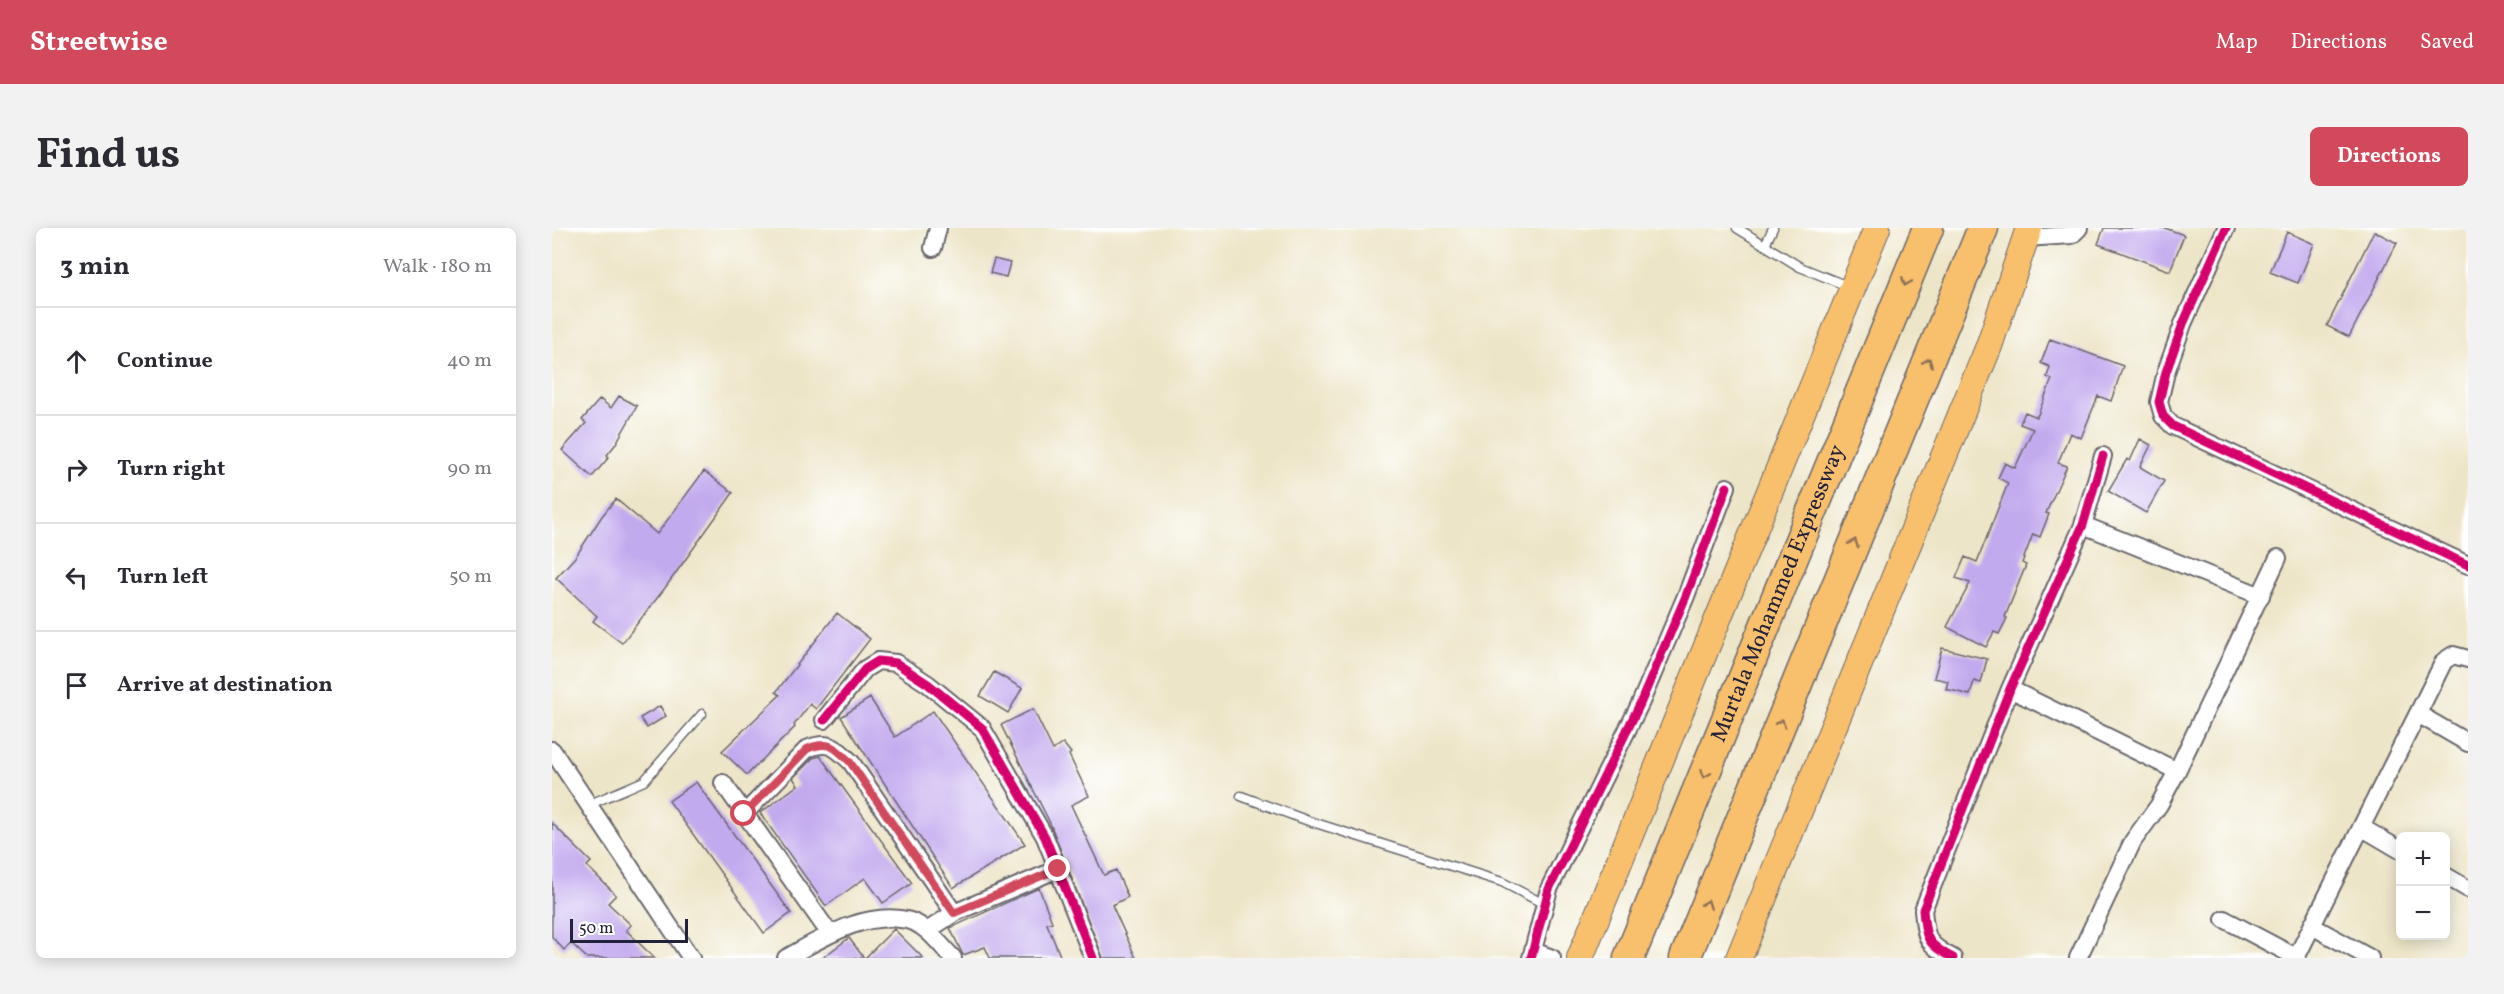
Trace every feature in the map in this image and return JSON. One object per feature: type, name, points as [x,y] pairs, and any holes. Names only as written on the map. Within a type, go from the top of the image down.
[{"type":"highway","name":"Murtala Mohammed Expressway","points":[[1629,958],[1928,228]]},
{"type":"highway","points":[[1685,958],[1983,228]]},
{"type":"main road","points":[[1580,958],[1876,228]]},
{"type":"main road","points":[[1739,958],[1989,346],[2027,233]]},
{"type":"street","points":[[933,248],[938,228]]},
{"type":"street","points":[[2027,233],[2072,235],[2079,228]]},
{"type":"street","points":[[2226,228],[2183,324],[2166,372],[2159,402],[2163,416],[2173,426],[2468,565]]},
{"type":"street","points":[[1953,958],[1932,947],[1925,931],[1923,910],[2010,689],[2083,525],[2103,456]]},
{"type":"street","points":[[1552,958],[1532,954],[1544,904],[1560,864],[1640,704],[1686,596],[1727,487]]},
{"type":"street","points":[[2083,525],[2261,596]]},
{"type":"street","points":[[2078,958],[2133,841],[2159,805],[2177,771],[2278,558]]},
{"type":"street","points":[[2224,919],[2296,957],[2444,661],[2453,655],[2468,659]]},
{"type":"street","points":[[824,720],[865,669],[878,661],[896,663],[928,684],[982,728],[1045,837],[1093,958]]},
{"type":"street","points":[[2010,689],[2177,771]]},
{"type":"street","points":[[2418,714],[2468,743]]},
{"type":"street","points":[[744,814],[807,749],[820,744],[835,747],[850,762],[954,913]]},
{"type":"street","points":[[552,750],[691,958]]},
{"type":"street","points":[[723,783],[831,934]]},
{"type":"street","points":[[2361,827],[2396,848]]},
{"type":"street","points":[[927,931],[954,913],[1058,869]]},
{"type":"street","points":[[2450,879],[2468,889]]},
{"type":"street","points":[[788,958],[844,927],[868,921],[891,920],[908,920],[927,931],[953,958]]},
{"type":"street","points":[[2312,926],[2370,958]]},
{"type":"lane","points":[[1737,228],[1800,267],[1852,288]]},
{"type":"lane","points":[[1765,245],[1773,228]]},
{"type":"lane","points":[[588,805],[644,781],[702,714]]},
{"type":"lane","points":[[1241,796],[1306,820],[1502,882],[1544,904]]},
{"type":"building","points":[[2104,228],[2165,228],[2184,235],[2170,271],[2098,244]]},
{"type":"building","points":[[2374,231],[2397,243],[2349,337],[2327,326]]},
{"type":"building","points":[[2287,232],[2314,244],[2298,283],[2270,272]]},
{"type":"building","points":[[994,259],[1010,263],[1006,277],[990,273]]},
{"type":"building","points":[[2050,339],[2123,366],[2111,401],[2098,396],[2081,438],[2070,433],[2058,463],[2067,466],[2046,513],[2049,514],[2040,537],[2033,534],[2022,563],[2026,565],[2005,617],[2007,618],[1999,634],[1994,632],[1986,647],[1947,627],[1970,583],[1956,578],[1965,557],[1977,562],[2008,483],[1998,478],[2005,463],[2015,468],[2033,429],[2020,424],[2025,412],[2037,417],[2052,379],[2047,377],[2050,367],[2041,363]]},
{"type":"building","points":[[619,396],[637,406],[607,455],[609,457],[592,477],[562,450],[586,423],[582,420],[600,399],[611,408]]},
{"type":"building","points":[[2140,439],[2151,445],[2140,467],[2164,481],[2146,513],[2108,491],[2127,459],[2130,461]]},
{"type":"building","points":[[704,471],[733,493],[665,588],[622,643],[593,621],[597,616],[556,578],[576,556],[616,499],[657,534]]},
{"type":"building","points":[[837,613],[870,639],[816,709],[810,704],[794,725],[795,727],[747,775],[722,751],[780,695],[776,692]]},
{"type":"building","points":[[1942,648],[1987,659],[1981,683],[1974,681],[1970,695],[1946,689],[1948,681],[1934,678]]},
{"type":"building","points":[[994,672],[1022,688],[1008,713],[980,696]]},
{"type":"building","points":[[870,698],[895,737],[933,711],[1025,844],[953,888],[841,717]]},
{"type":"building","points":[[660,706],[666,716],[647,728],[640,718]]},
{"type":"building","points":[[1033,709],[1053,750],[1063,743],[1071,753],[1069,755],[1089,796],[1071,805],[1104,875],[1116,870],[1128,897],[1112,905],[1136,958],[1103,958],[1050,823],[1001,725]]},
{"type":"building","points":[[820,756],[912,883],[883,903],[865,878],[826,906],[760,813],[798,785],[793,778],[813,758]]},
{"type":"building","points":[[696,782],[791,913],[764,933],[669,801]]},
{"type":"building","points":[[552,823],[591,862],[587,866],[616,895],[608,903],[631,925],[626,930],[654,958],[587,958],[571,943],[564,950],[552,937]]},
{"type":"building","points":[[1039,888],[1052,922],[1047,924],[1061,958],[990,958],[985,947],[963,955],[950,928]]},
{"type":"building","points":[[894,929],[923,958],[865,958]]},
{"type":"building","points":[[849,938],[864,958],[822,958]]},
{"type":"cycle path","points":[[2226,228],[2183,324],[2166,372],[2159,402],[2163,416],[2173,426],[2468,565]]},
{"type":"cycle path","points":[[1953,958],[1937,949],[1929,940],[1923,910],[2010,689],[2083,525],[2103,456]]},
{"type":"cycle path","points":[[1531,958],[1549,889],[1640,704],[1686,596],[1727,487]]},
{"type":"cycle path","points":[[824,720],[865,669],[878,661],[896,663],[928,684],[982,728],[1045,837],[1093,958]]},
{"type":"route","points":[[744,814],[807,749],[820,744],[835,747],[850,762],[954,913],[1058,869]]}]
